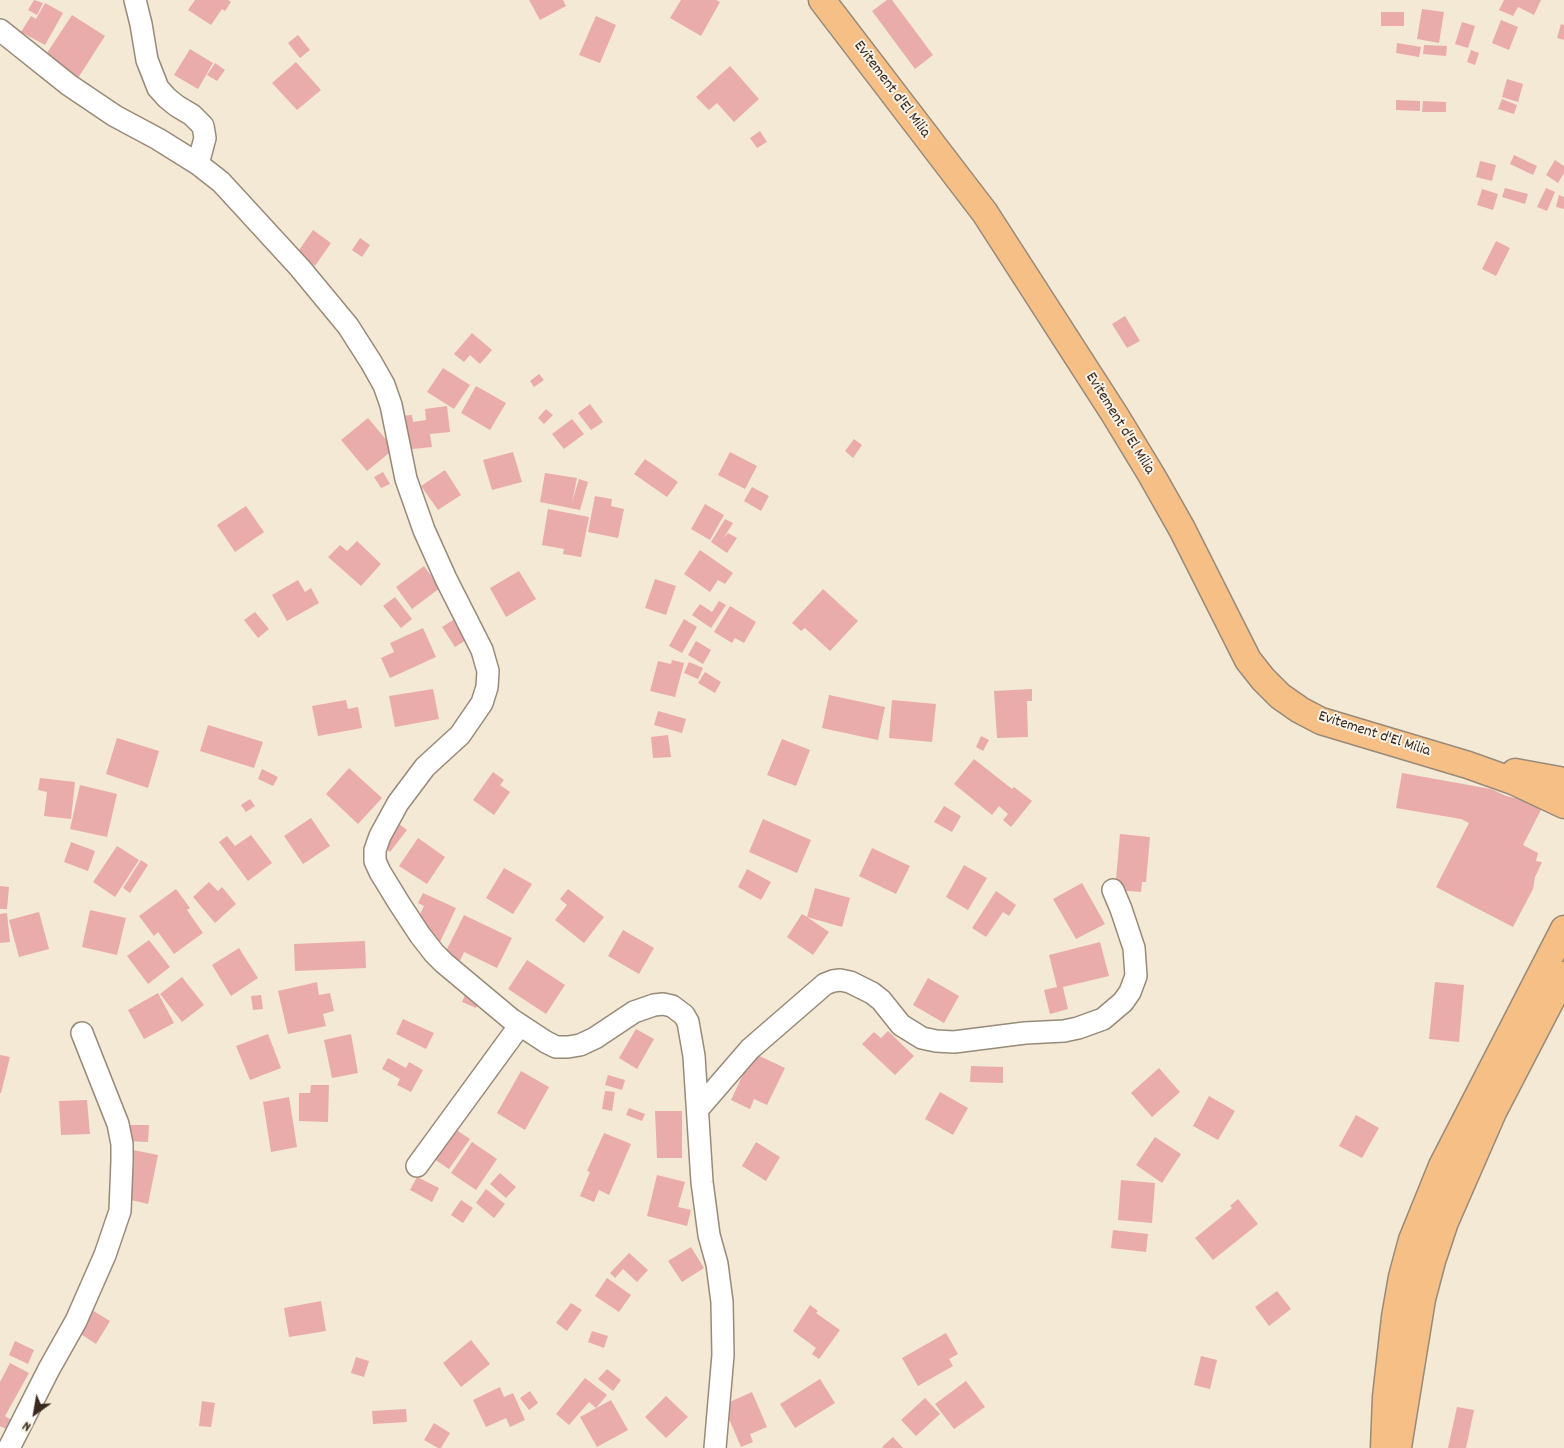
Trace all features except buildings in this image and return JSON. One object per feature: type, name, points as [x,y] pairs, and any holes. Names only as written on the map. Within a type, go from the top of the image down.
[{"type":"main road","name":"Evitement d'El Milia","points":[[822,0],[985,213],[1116,415],[1182,529],[1248,660],[1262,679],[1280,696],[1300,710],[1321,721],[1468,765],[1513,781],[1564,805]]},
{"type":"main road","name":"Evitement d'El Milia","points":[[1468,765],[1564,781]]},
{"type":"main road","points":[[1384,1448],[1386,1397],[1395,1317],[1412,1240],[1442,1166],[1564,929]]},
{"type":"main road","points":[[1398,1448],[1422,1299],[1445,1222],[1493,1112],[1564,975]]},
{"type":"street","points":[[135,0],[147,60],[158,88],[167,98],[192,115],[203,126],[205,138],[198,164]]},
{"type":"street","points":[[0,30],[69,85],[115,116],[158,139],[198,164],[221,182],[300,268],[348,326],[384,385],[391,405],[406,479],[424,530],[446,579],[482,650],[488,671],[487,687],[482,703],[460,734],[424,767],[394,809],[380,836],[375,850],[375,861],[420,935],[434,953],[520,1025],[556,1047],[580,1045],[644,1008],[663,1004],[672,1006],[684,1015],[688,1022],[694,1056],[702,1182],[709,1235],[722,1302],[723,1355],[715,1448]]},
{"type":"street","points":[[698,1108],[750,1049],[825,984],[833,981],[850,982],[872,993],[881,1000],[901,1026],[922,1038],[936,1042],[954,1042],[1025,1033],[1064,1031],[1103,1019],[1123,1002],[1130,992],[1136,976],[1134,948],[1113,890]]},
{"type":"street","points":[[417,1166],[520,1025]]},
{"type":"street","points":[[9,1448],[49,1368],[76,1321],[105,1255],[120,1211],[122,1144],[118,1124],[82,1033]]}]
